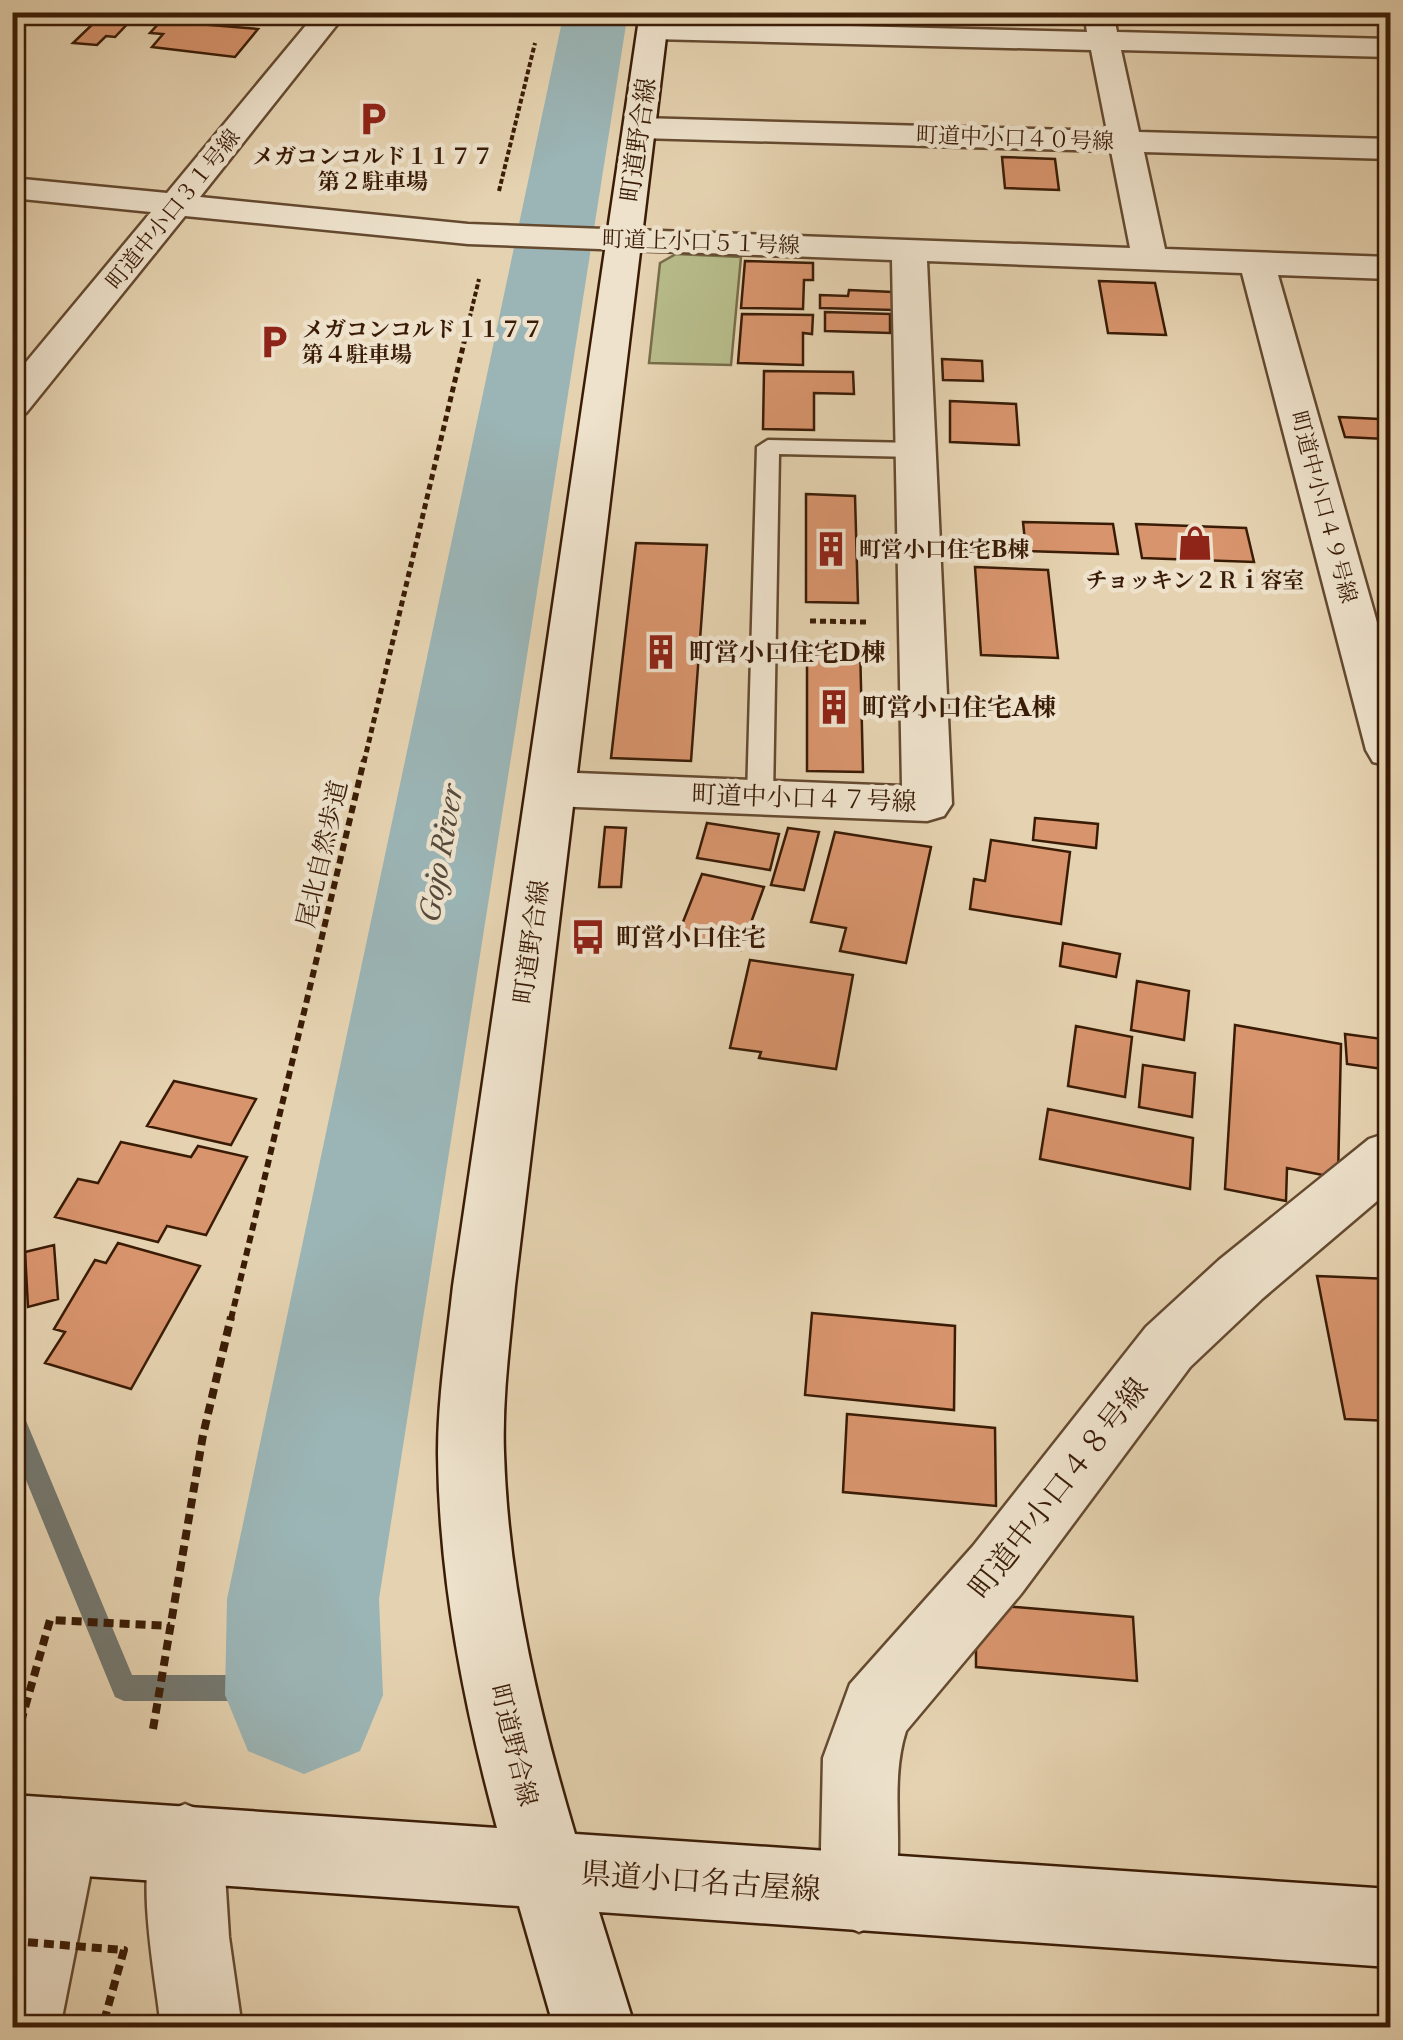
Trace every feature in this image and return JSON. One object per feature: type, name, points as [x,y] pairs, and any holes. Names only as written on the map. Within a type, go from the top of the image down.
[{"type":"street","name":"町道中小口３１号線","points":[[12,404],[333,12]]},
{"type":"street","points":[[654,21],[1101,27],[1390,48]]},
{"type":"street","name":"町道野合線","points":[[595,2028],[516,1866],[504,1714],[488,1638],[476,1544],[471,1452],[484,1286],[552,789],[616,238],[640,128],[654,21]]},
{"type":"street","points":[[1101,27],[1150,260]]},
{"type":"street","name":"町道中小口４０号線","points":[[640,128],[1390,148]]},
{"type":"street","name":"町道上小口５１号線","points":[[12,188],[480,234],[1390,268]]},
{"type":"street","name":"町道中小口４７号線","points":[[552,789],[927,804],[909,252]]},
{"type":"street","name":"町道中小口４９号線","points":[[1257,264],[1390,750]]},
{"type":"street","name":"町道中小口４８号線","points":[[859,1893],[860,1758],[876,1710],[997,1570],[1168,1347],[1241,1279],[1390,1156]]},
{"type":"street","points":[[19,2028],[36,1834]]},
{"type":"street","name":"県道小口名古屋線","points":[[36,1834],[1390,1928]]},
{"type":"street","points":[[185,1842],[190,1938],[202,2028]]},
{"type":"lane","points":[[760,797],[768,447],[916,450]]},
{"type":"path","points":[[480,234],[472,224],[494,211],[538,30]]},
{"type":"path","name":"尾北自然歩道","points":[[154,1729],[203,1435],[481,270],[479,252],[464,244],[480,234]]},
{"type":"path","points":[[764,620],[922,623]]},
{"type":"path","points":[[12,1753],[50,1620],[170,1626]]},
{"type":"path","points":[[12,1941],[124,1950],[102,2028]]},
{"type":"green space","points":[[676,254],[741,257],[731,365],[649,363],[660,263]]},
{"type":"building","points":[[102,15],[134,17],[115,37],[106,36],[97,45],[73,43]]},
{"type":"building","points":[[161,21],[258,29],[235,57],[152,47],[163,34],[150,33]]},
{"type":"building","points":[[1002,157],[1055,159],[1059,190],[1005,188]]},
{"type":"building","points":[[745,261],[813,263],[813,280],[804,280],[803,309],[741,308]]},
{"type":"building","points":[[1099,281],[1155,283],[1166,335],[1108,333]]},
{"type":"building","points":[[849,290],[893,292],[894,310],[820,308],[820,295],[848,296]]},
{"type":"building","points":[[825,312],[890,314],[890,333],[825,331]]},
{"type":"building","points":[[742,314],[813,315],[812,334],[803,333],[803,365],[738,363]]},
{"type":"building","points":[[942,359],[982,361],[983,381],[943,380]]},
{"type":"building","points":[[764,371],[853,372],[854,394],[814,393],[814,430],[763,429]]},
{"type":"building","points":[[950,401],[1016,404],[1019,445],[950,442]]},
{"type":"building","points":[[1339,417],[1379,419],[1385,439],[1345,437]]},
{"type":"building","name":"町営小口住宅B棟","points":[[806,494],[855,496],[858,603],[806,602]]},
{"type":"building","points":[[1023,522],[1113,524],[1118,554],[1026,551]]},
{"type":"building","name":"チョッキン２Ｒｉ容室","points":[[1136,524],[1246,528],[1254,562],[1142,558]]},
{"type":"building","name":"町営小口住宅D棟","points":[[636,543],[707,545],[691,761],[611,758]]},
{"type":"building","points":[[975,567],[1048,570],[1058,658],[981,655]]},
{"type":"building","name":"町営小口住宅A棟","points":[[807,642],[860,644],[863,772],[807,771]]},
{"type":"building","points":[[1035,818],[1098,824],[1096,848],[1033,840]]},
{"type":"building","points":[[707,823],[779,834],[770,870],[697,858]]},
{"type":"building","points":[[605,827],[626,828],[621,887],[599,887]]},
{"type":"building","points":[[788,828],[819,832],[804,890],[771,885]]},
{"type":"building","points":[[835,832],[931,847],[906,963],[840,951],[846,928],[811,922]]},
{"type":"building","points":[[991,840],[1070,852],[1061,924],[970,909],[974,879],[985,881]]},
{"type":"building","points":[[702,874],[764,887],[741,950],[677,937]]},
{"type":"building","points":[[1063,943],[1120,954],[1116,977],[1060,966]]},
{"type":"building","points":[[750,960],[853,975],[836,1069],[759,1058],[761,1052],[730,1048]]},
{"type":"building","points":[[1137,981],[1189,991],[1184,1040],[1131,1030]]},
{"type":"building","points":[[1235,1025],[1341,1044],[1338,1178],[1287,1168],[1286,1201],[1225,1189]]},
{"type":"building","points":[[1076,1026],[1132,1037],[1125,1097],[1068,1086]]},
{"type":"building","points":[[1345,1034],[1390,1040],[1390,1070],[1347,1064]]},
{"type":"building","points":[[1143,1065],[1195,1073],[1192,1117],[1139,1107]]},
{"type":"building","points":[[174,1081],[256,1099],[231,1145],[147,1126]]},
{"type":"building","points":[[1048,1109],[1193,1138],[1190,1189],[1040,1159]]},
{"type":"building","points":[[121,1142],[191,1157],[198,1146],[247,1157],[206,1235],[167,1226],[158,1242],[55,1217],[78,1179],[98,1183]]},
{"type":"building","points":[[118,1243],[200,1266],[131,1389],[45,1363],[65,1332],[54,1329],[95,1260],[106,1263]]},
{"type":"building","points":[[54,1245],[58,1299],[28,1307],[25,1252]]},
{"type":"building","points":[[1317,1276],[1390,1279],[1390,1421],[1345,1419]]},
{"type":"building","points":[[812,1313],[955,1326],[954,1410],[805,1395]]},
{"type":"building","points":[[847,1414],[995,1428],[996,1506],[843,1492]]},
{"type":"building","points":[[1004,1606],[1133,1617],[1137,1681],[976,1667],[976,1644]]},
{"type":"waterway","name":"Gojo River","points":[[304,1695],[303,1599],[596,12]]},
{"type":"waterway","points":[[12,1416],[124,1688],[303,1688]]},
{"type":"place","name":"メガコンコルド１１７７ 第２駐車場","points":[[373,119]]},
{"type":"place","name":"メガコンコルド１１７７ 第４駐車場","points":[[274,342]]},
{"type":"place","name":"チョッキン２Ｒｉ容室","points":[[1195,543]]},
{"type":"place","name":"町営小口住宅B棟","points":[[831,549]]},
{"type":"place","name":"町営小口住宅D棟","points":[[661,652]]},
{"type":"place","name":"町営小口住宅A棟","points":[[834,707]]},
{"type":"place","name":"町営小口住宅","points":[[588,937]]}]
